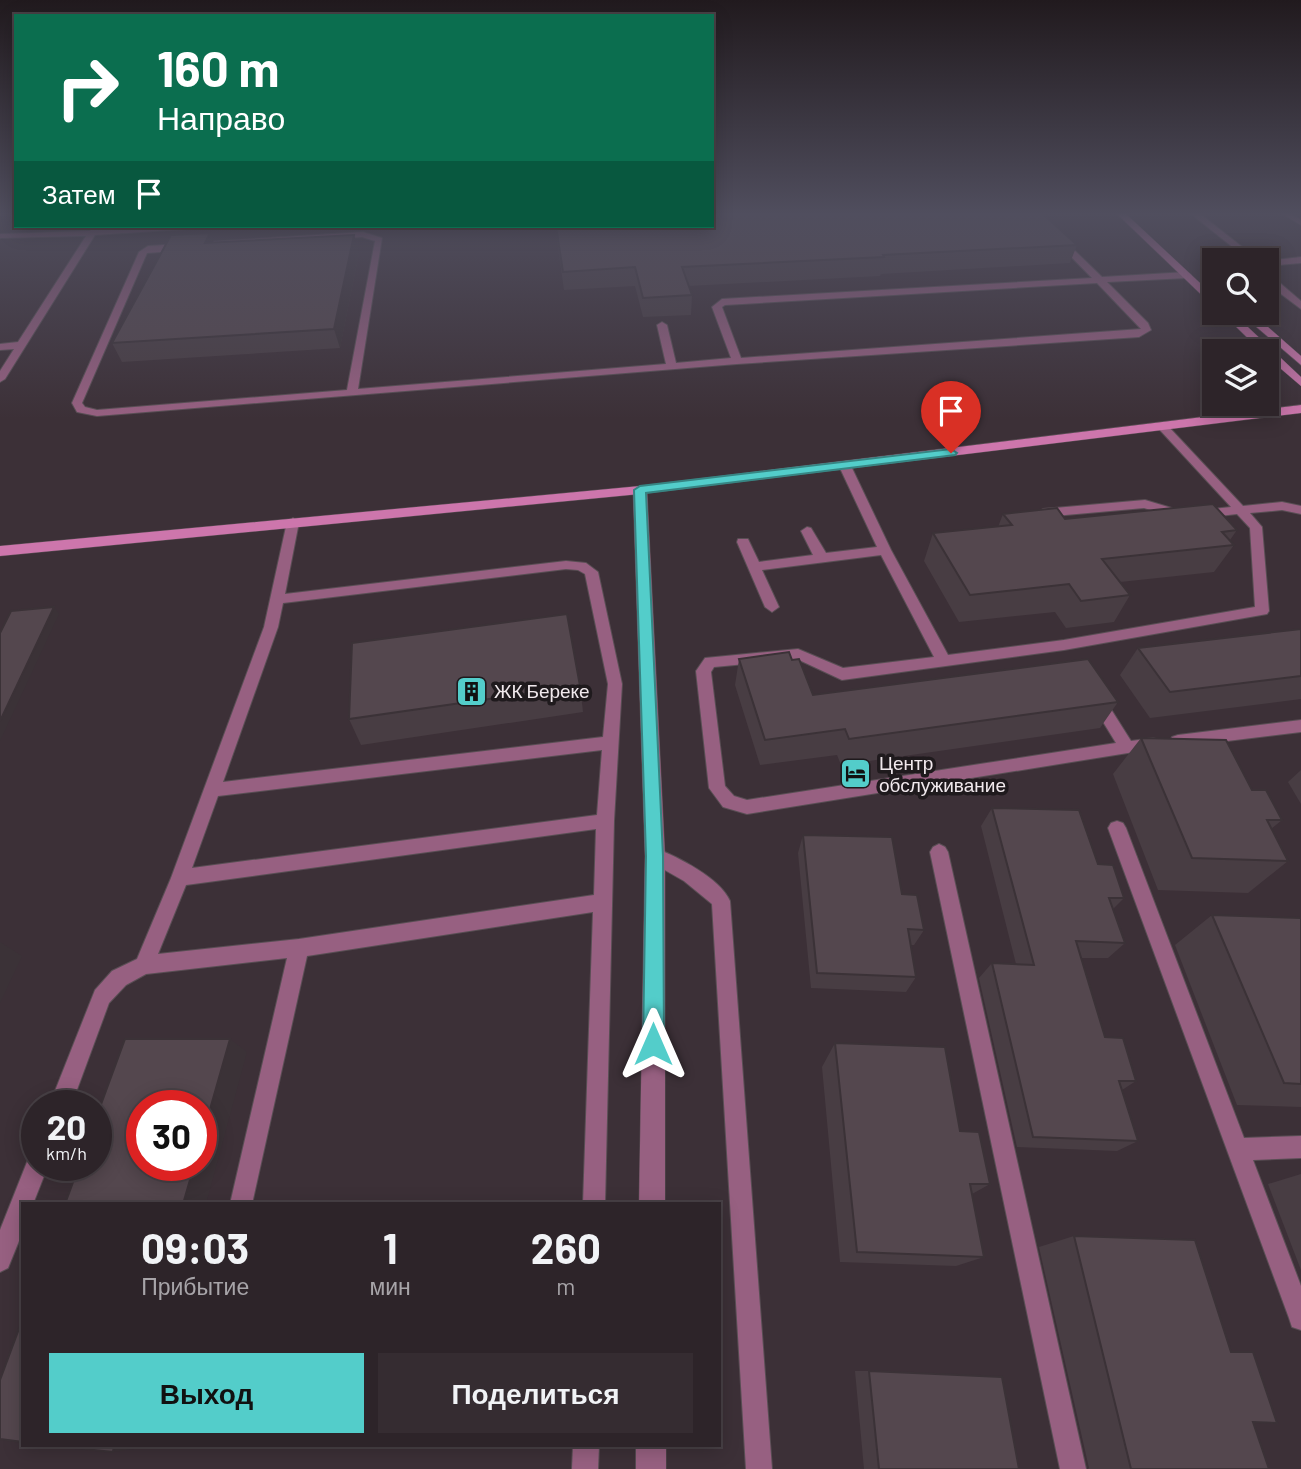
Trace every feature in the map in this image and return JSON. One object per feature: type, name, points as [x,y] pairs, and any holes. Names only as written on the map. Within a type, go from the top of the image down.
[{"type":"street","points":[[1240,325],[1301,383]]},
{"type":"street","points":[[1259,325],[1301,362]]},
{"type":"street","points":[[0,551],[640,490],[1163,428],[1301,406]]},
{"type":"street","points":[[640,490],[654,856],[652,1202]]},
{"type":"street","points":[[651,1447],[651,1469]]},
{"type":"lane","points":[[0,379],[62,282]]},
{"type":"lane","points":[[130,282],[77,403],[81,410],[97,414],[737,361],[1125,335],[1146,330],[1143,323],[1103,282]]},
{"type":"lane","points":[[352,391],[372,282]]},
{"type":"lane","points":[[737,361],[717,307],[722,302],[1059,282]]},
{"type":"lane","points":[[1279,289],[1301,306]]},
{"type":"lane","points":[[662,325],[672,366]]},
{"type":"lane","points":[[0,346],[22,345]]},
{"type":"lane","points":[[1163,428],[1256,527],[1262,611],[1067,650],[943,659],[842,674],[792,653],[710,662],[703,671],[717,788],[729,802],[747,807],[1127,748],[1301,726]]},
{"type":"lane","points":[[845,466],[885,550],[943,659]]},
{"type":"lane","points":[[1043,513],[1145,504],[1184,516],[1282,506],[1301,510]]},
{"type":"lane","points":[[144,965],[180,878],[278,599],[293,522]]},
{"type":"lane","points":[[807,531],[822,559]]},
{"type":"lane","points":[[743,542],[772,607]]},
{"type":"lane","points":[[755,567],[885,550]]},
{"type":"lane","points":[[278,599],[566,565],[580,566],[592,572],[615,684],[604,821],[594,1202]]},
{"type":"lane","points":[[1092,690],[1127,748]]},
{"type":"lane","points":[[212,790],[610,743]]},
{"type":"lane","points":[[180,878],[604,821]]},
{"type":"lane","points":[[1117,828],[1301,1318]]},
{"type":"lane","points":[[940,852],[1073,1469]]},
{"type":"lane","points":[[654,856],[676,865],[704,884],[721,901],[758,1469]]},
{"type":"lane","points":[[66,1090],[102,998],[119,978],[144,965],[299,948],[602,902]]},
{"type":"lane","points":[[241,1202],[299,948]]},
{"type":"lane","points":[[1238,1149],[1301,1147]]},
{"type":"lane","points":[[23,1202],[31,1181]]},
{"type":"lane","points":[[0,1260],[21,1206]]},
{"type":"lane","points":[[586,1447],[586,1469]]},
{"type":"building","points":[[146,282],[344,282],[334,329],[112,343]]},
{"type":"building","points":[[639,282],[687,282],[692,295],[643,298]]},
{"type":"building","points":[[1213,504],[1237,530],[1222,532],[1234,545],[1102,559],[1130,595],[1081,601],[1069,584],[970,595],[933,533],[1012,525],[1003,514],[1057,508],[1065,519]]},
{"type":"building","points":[[54,607],[0,721],[0,633],[11,611]]},
{"type":"building","points":[[567,614],[580,686],[349,719],[352,643]]},
{"type":"building","points":[[1301,629],[1301,676],[1170,692],[1138,648]]},
{"type":"building","points":[[789,652],[792,660],[799,659],[813,695],[1088,659],[1118,702],[849,739],[845,729],[765,740],[739,659]]},
{"type":"building","points":[[1141,738],[1226,740],[1252,790],[1266,790],[1282,820],[1267,820],[1288,861],[1192,858]]},
{"type":"building","points":[[992,808],[1079,810],[1098,864],[1113,865],[1124,898],[1109,898],[1125,943],[1076,941],[1105,1037],[1123,1038],[1136,1081],[1119,1081],[1138,1141],[1033,1137],[992,963],[1034,965]]},
{"type":"building","points":[[803,835],[892,837],[902,894],[917,895],[924,930],[908,929],[916,977],[817,973]]},
{"type":"building","points":[[1212,915],[1301,918],[1301,1084],[1284,1083]]},
{"type":"building","points":[[125,1039],[230,1039],[216,1090],[126,1090],[126,1181],[190,1181],[184,1202],[66,1202],[73,1181],[112,1181],[112,1090],[106,1090]]},
{"type":"building","points":[[835,1043],[945,1047],[960,1131],[979,1132],[990,1184],[970,1184],[984,1257],[857,1252]]},
{"type":"building","points":[[1074,1236],[1195,1240],[1231,1352],[1253,1352],[1277,1423],[1253,1422],[1269,1469],[1131,1469]]},
{"type":"building","points":[[21,1323],[21,1442],[0,1439],[0,1380]]},
{"type":"building","points":[[869,1371],[1002,1377],[1019,1469],[879,1469]]},
{"type":"building","points":[[66,1447],[114,1447],[113,1452]]},
{"type":"place","name":"ЖК Береке","points":[[471,691]]},
{"type":"place","name":"Центр обслуживание","points":[[856,774]]},
{"type":"route","points":[[653,1044],[654,856],[640,490],[951,453]]}]
